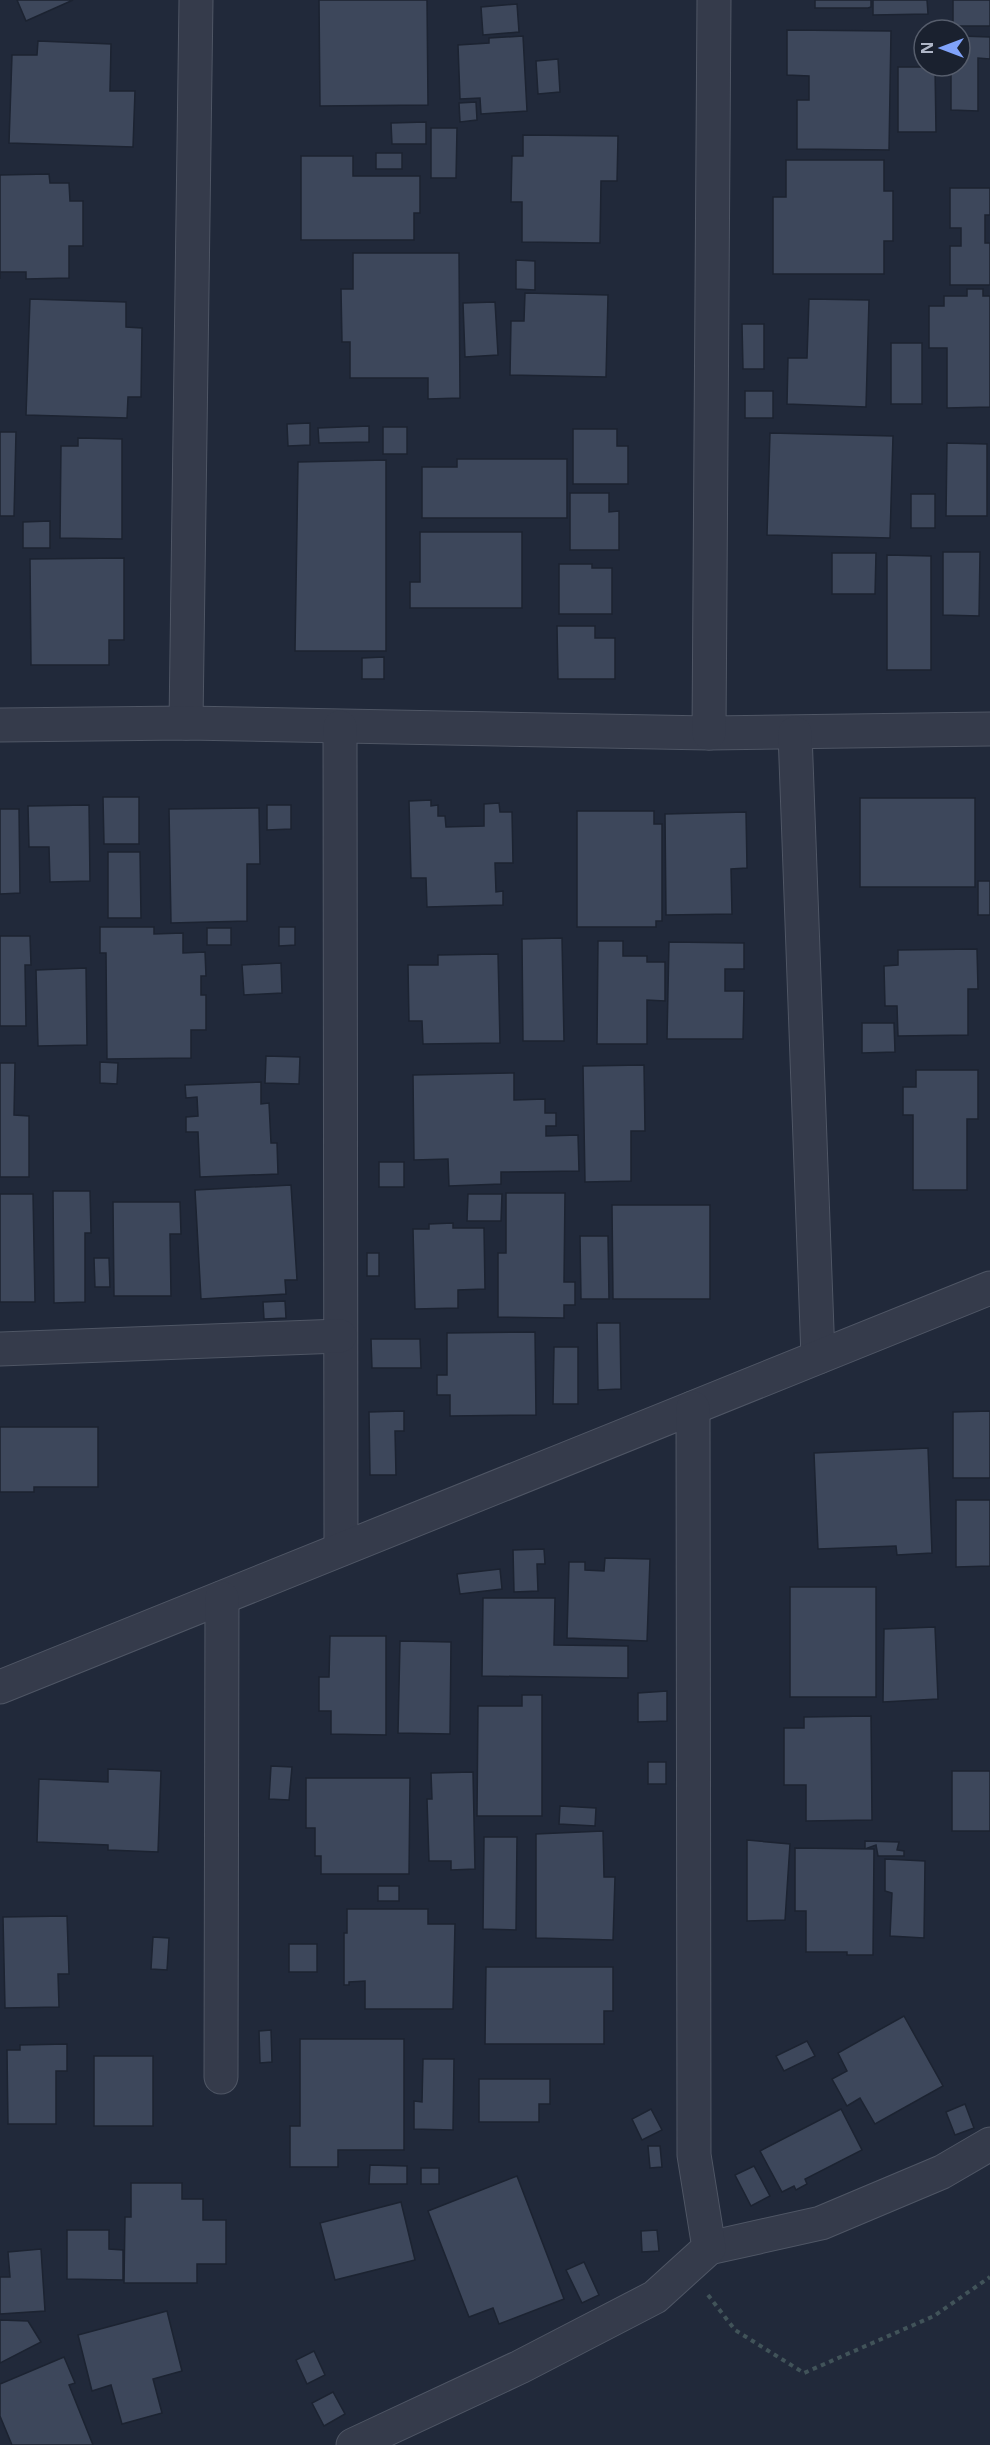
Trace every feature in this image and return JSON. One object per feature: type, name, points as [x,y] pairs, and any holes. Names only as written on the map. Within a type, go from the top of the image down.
[{"type":"street","points":[[186,723],[196,0]]},
{"type":"street","points":[[709,734],[714,0]]},
{"type":"street","points":[[0,725],[186,723],[709,734],[990,729]]},
{"type":"street","points":[[340,727],[341,1549]]},
{"type":"street","points":[[795,734],[818,1357]]},
{"type":"street","points":[[0,1687],[990,1288]]},
{"type":"street","points":[[0,1349],[340,1336]]},
{"type":"street","points":[[693,1408],[694,2155],[698,2258]]},
{"type":"street","points":[[221,2077],[222,1598]]},
{"type":"street","points":[[353,2445],[520,2367],[655,2296],[698,2258],[821,2223],[942,2172],[990,2144]]},
{"type":"path","points":[[698,2258],[735,2330],[804,2373],[934,2316],[990,2277]]},
{"type":"building","points":[[17,0],[73,0],[26,21]]},
{"type":"building","points":[[319,0],[427,0],[428,105],[320,106]]},
{"type":"building","points":[[815,0],[871,0],[871,7],[815,8]]},
{"type":"building","points":[[873,0],[927,0],[928,14],[873,15]]},
{"type":"building","points":[[953,0],[990,0],[990,26],[972,26],[972,18],[953,18]]},
{"type":"building","points":[[517,4],[519,32],[483,35],[481,7]]},
{"type":"building","points":[[787,30],[891,31],[889,150],[797,149],[797,100],[809,100],[809,76],[787,75]]},
{"type":"building","points":[[523,36],[527,111],[481,114],[480,98],[460,99],[458,45],[489,43],[489,38]]},
{"type":"building","points":[[972,36],[990,37],[990,59],[978,58],[978,111],[951,110],[951,78],[972,78]]},
{"type":"building","points":[[38,41],[111,44],[110,91],[135,91],[133,147],[9,143],[12,55],[37,55]]},
{"type":"building","points":[[558,59],[560,92],[538,94],[536,61]]},
{"type":"building","points":[[898,67],[912,67],[912,78],[935,78],[936,132],[898,132]]},
{"type":"building","points":[[476,102],[477,120],[460,122],[459,103]]},
{"type":"building","points":[[426,122],[426,144],[392,144],[391,123]]},
{"type":"building","points":[[431,128],[457,128],[456,178],[431,178]]},
{"type":"building","points":[[523,135],[618,136],[617,181],[601,181],[600,243],[522,242],[522,202],[511,202],[512,156],[523,156]]},
{"type":"building","points":[[376,153],[402,153],[402,169],[376,169]]},
{"type":"building","points":[[301,156],[353,156],[353,176],[420,176],[420,213],[414,213],[414,240],[301,240]]},
{"type":"building","points":[[786,160],[884,160],[884,191],[893,191],[893,241],[884,241],[884,274],[773,274],[773,197],[786,197]]},
{"type":"building","points":[[49,174],[50,183],[69,183],[70,201],[83,201],[83,246],[69,246],[69,278],[26,279],[26,272],[0,272],[0,175]]},
{"type":"building","points":[[950,188],[990,188],[990,215],[985,215],[985,243],[990,243],[990,285],[950,285],[950,246],[961,246],[961,228],[950,228]]},
{"type":"building","points":[[353,253],[459,253],[460,398],[428,399],[428,378],[350,378],[350,342],[342,342],[341,289],[353,289]]},
{"type":"building","points":[[516,260],[535,261],[535,290],[516,289]]},
{"type":"building","points":[[967,289],[983,289],[983,296],[990,296],[990,407],[947,408],[947,348],[929,348],[929,306],[944,306],[944,296],[967,296]]},
{"type":"building","points":[[525,293],[608,295],[606,377],[510,375],[511,321],[524,321]]},
{"type":"building","points":[[30,299],[126,302],[126,327],[142,328],[141,397],[128,397],[127,418],[26,415]]},
{"type":"building","points":[[809,299],[869,300],[866,407],[787,404],[788,358],[807,358]]},
{"type":"building","points":[[495,302],[498,355],[465,357],[463,303]]},
{"type":"building","points":[[742,324],[764,324],[764,369],[743,369]]},
{"type":"building","points":[[891,343],[922,343],[922,404],[891,404]]},
{"type":"building","points":[[745,391],[773,391],[773,418],[745,418]]},
{"type":"building","points":[[310,423],[310,445],[288,446],[287,424]]},
{"type":"building","points":[[369,426],[369,442],[319,443],[318,428]]},
{"type":"building","points":[[383,427],[407,427],[407,454],[383,454]]},
{"type":"building","points":[[573,429],[617,429],[617,446],[628,446],[628,484],[573,484]]},
{"type":"building","points":[[0,432],[16,432],[14,516],[0,516]]},
{"type":"building","points":[[770,433],[893,436],[890,538],[767,535]]},
{"type":"building","points":[[78,438],[122,439],[122,539],[60,538],[61,446],[78,446]]},
{"type":"building","points":[[947,443],[987,444],[987,516],[946,516]]},
{"type":"building","points":[[457,459],[567,459],[567,518],[422,518],[422,467],[457,467]]},
{"type":"building","points":[[386,460],[386,651],[295,651],[298,462]]},
{"type":"building","points":[[570,493],[609,493],[609,512],[619,511],[619,550],[570,550]]},
{"type":"building","points":[[911,494],[935,494],[935,528],[911,528]]},
{"type":"building","points":[[50,521],[50,548],[23,548],[23,522]]},
{"type":"building","points":[[420,532],[522,532],[522,608],[410,608],[410,582],[420,582]]},
{"type":"building","points":[[943,552],[980,552],[979,616],[943,615]]},
{"type":"building","points":[[832,553],[876,553],[875,594],[832,594]]},
{"type":"building","points":[[887,555],[931,556],[931,670],[887,670]]},
{"type":"building","points":[[124,558],[124,640],[109,640],[109,665],[31,665],[30,559]]},
{"type":"building","points":[[559,564],[592,564],[592,568],[612,568],[612,614],[559,614]]},
{"type":"building","points":[[557,626],[595,626],[595,638],[615,638],[615,679],[558,679]]},
{"type":"building","points":[[384,657],[384,679],[362,679],[362,658]]},
{"type":"building","points":[[103,797],[139,797],[139,844],[104,844]]},
{"type":"building","points":[[860,798],[975,798],[975,887],[860,887]]},
{"type":"building","points":[[431,800],[431,806],[438,805],[438,816],[445,816],[446,827],[484,826],[484,804],[499,803],[500,812],[512,812],[513,863],[495,863],[496,892],[503,891],[503,905],[427,907],[426,878],[411,878],[409,801]]},
{"type":"building","points":[[89,805],[90,881],[50,882],[49,847],[29,847],[28,806]]},
{"type":"building","points":[[267,805],[291,805],[291,829],[267,830]]},
{"type":"building","points":[[259,808],[260,864],[247,864],[247,921],[171,923],[169,809]]},
{"type":"building","points":[[0,809],[19,809],[20,893],[0,894]]},
{"type":"building","points":[[577,811],[654,811],[654,824],[662,824],[662,921],[656,921],[656,927],[577,927]]},
{"type":"building","points":[[746,812],[747,868],[731,869],[732,914],[666,915],[665,814]]},
{"type":"building","points":[[108,852],[140,852],[141,918],[108,918]]},
{"type":"building","points":[[978,881],[990,881],[990,915],[978,915]]},
{"type":"building","points":[[100,927],[154,927],[154,934],[183,933],[183,953],[205,952],[206,976],[201,976],[201,995],[206,995],[206,1030],[191,1030],[191,1058],[107,1059],[106,953],[100,953]]},
{"type":"building","points":[[279,927],[295,927],[295,945],[279,946]]},
{"type":"building","points":[[207,928],[231,928],[231,945],[207,945]]},
{"type":"building","points":[[0,936],[30,936],[31,965],[25,965],[26,1026],[0,1026]]},
{"type":"building","points":[[562,938],[564,1041],[523,1041],[522,939]]},
{"type":"building","points":[[598,941],[623,941],[623,956],[647,956],[647,962],[665,962],[665,1001],[647,1000],[647,1044],[597,1044]]},
{"type":"building","points":[[669,942],[744,943],[744,969],[725,969],[725,991],[744,991],[743,1039],[667,1039]]},
{"type":"building","points":[[977,949],[978,989],[968,989],[968,1035],[898,1036],[897,1006],[885,1006],[884,966],[898,965],[898,950]]},
{"type":"building","points":[[498,954],[500,1043],[423,1044],[422,1021],[409,1021],[408,965],[438,965],[438,955]]},
{"type":"building","points":[[281,963],[282,993],[244,995],[242,965]]},
{"type":"building","points":[[86,968],[87,1045],[38,1046],[36,970]]},
{"type":"building","points":[[862,1023],[894,1023],[895,1052],[862,1053]]},
{"type":"building","points":[[266,1056],[300,1057],[299,1084],[265,1083]]},
{"type":"building","points":[[100,1062],[118,1063],[117,1084],[100,1083]]},
{"type":"building","points":[[0,1063],[15,1063],[14,1115],[29,1116],[29,1177],[0,1177]]},
{"type":"building","points":[[644,1065],[645,1131],[631,1131],[631,1181],[585,1182],[583,1066]]},
{"type":"building","points":[[916,1070],[978,1070],[978,1119],[967,1119],[967,1190],[913,1190],[913,1115],[903,1115],[903,1087],[916,1087]]},
{"type":"building","points":[[514,1073],[514,1100],[545,1099],[545,1113],[556,1113],[556,1126],[546,1126],[546,1136],[578,1135],[579,1171],[501,1172],[501,1184],[449,1186],[448,1159],[414,1160],[413,1075]]},
{"type":"building","points":[[261,1082],[261,1104],[269,1103],[271,1143],[277,1143],[278,1174],[200,1177],[198,1132],[186,1132],[186,1117],[198,1116],[197,1097],[186,1098],[185,1085]]},
{"type":"building","points":[[379,1162],[404,1162],[404,1187],[379,1187]]},
{"type":"building","points":[[291,1185],[297,1280],[285,1280],[286,1294],[201,1299],[195,1190]]},
{"type":"building","points":[[53,1191],[90,1191],[91,1233],[85,1233],[85,1302],[54,1303]]},
{"type":"building","points":[[506,1193],[565,1193],[564,1282],[575,1282],[575,1305],[564,1305],[564,1318],[498,1317],[498,1253],[506,1253]]},
{"type":"building","points":[[0,1194],[33,1194],[35,1302],[0,1302]]},
{"type":"building","points":[[468,1194],[502,1194],[501,1221],[467,1221]]},
{"type":"building","points":[[113,1202],[180,1202],[181,1234],[170,1234],[171,1296],[114,1296]]},
{"type":"building","points":[[612,1205],[710,1205],[710,1299],[613,1299]]},
{"type":"building","points":[[453,1223],[453,1228],[484,1228],[485,1289],[458,1290],[458,1308],[415,1309],[413,1229],[429,1229],[429,1224]]},
{"type":"building","points":[[580,1236],[608,1236],[609,1299],[581,1299]]},
{"type":"building","points":[[367,1253],[379,1253],[379,1276],[367,1276]]},
{"type":"building","points":[[94,1258],[109,1258],[110,1287],[95,1287]]},
{"type":"building","points":[[285,1301],[286,1318],[264,1319],[263,1302]]},
{"type":"building","points":[[597,1323],[620,1323],[621,1389],[598,1390]]},
{"type":"building","points":[[535,1332],[536,1415],[450,1416],[450,1395],[437,1395],[437,1375],[447,1375],[447,1333]]},
{"type":"building","points":[[371,1339],[420,1339],[421,1368],[372,1368]]},
{"type":"building","points":[[554,1347],[578,1347],[578,1404],[553,1404]]},
{"type":"building","points":[[404,1411],[404,1431],[395,1431],[396,1475],[370,1475],[369,1412]]},
{"type":"building","points":[[990,1411],[990,1478],[953,1478],[953,1412]]},
{"type":"building","points":[[0,1427],[98,1427],[98,1487],[34,1487],[34,1492],[0,1492]]},
{"type":"building","points":[[928,1448],[932,1553],[897,1555],[896,1546],[818,1549],[814,1453]]},
{"type":"building","points":[[956,1500],[990,1500],[990,1566],[956,1567]]},
{"type":"building","points":[[544,1549],[545,1564],[537,1564],[538,1591],[514,1592],[513,1550]]},
{"type":"building","points":[[605,1558],[650,1559],[647,1641],[567,1638],[569,1562],[585,1562],[585,1570],[604,1571]]},
{"type":"building","points":[[500,1569],[502,1589],[460,1594],[457,1574]]},
{"type":"building","points":[[790,1587],[876,1587],[876,1697],[790,1697]]},
{"type":"building","points":[[483,1598],[555,1598],[554,1645],[628,1646],[628,1678],[482,1676]]},
{"type":"building","points":[[935,1627],[938,1699],[883,1702],[884,1629]]},
{"type":"building","points":[[330,1636],[386,1636],[386,1735],[331,1734],[331,1711],[319,1711],[319,1677],[329,1677]]},
{"type":"building","points":[[400,1641],[451,1642],[450,1734],[398,1733]]},
{"type":"building","points":[[667,1691],[667,1721],[638,1722],[638,1693]]},
{"type":"building","points":[[522,1695],[542,1695],[542,1816],[477,1816],[478,1706],[522,1706]]},
{"type":"building","points":[[871,1716],[872,1820],[806,1821],[806,1785],[784,1785],[784,1728],[804,1728],[804,1717]]},
{"type":"building","points":[[648,1762],[666,1762],[666,1784],[648,1784]]},
{"type":"building","points":[[271,1766],[292,1767],[289,1800],[269,1799]]},
{"type":"building","points":[[108,1769],[161,1771],[158,1852],[108,1850],[108,1845],[37,1842],[39,1779],[108,1782]]},
{"type":"building","points":[[952,1771],[990,1771],[990,1831],[952,1831]]},
{"type":"building","points":[[473,1772],[475,1869],[451,1870],[451,1861],[429,1861],[427,1799],[432,1799],[431,1773]]},
{"type":"building","points":[[306,1778],[410,1778],[409,1874],[321,1874],[321,1856],[315,1856],[315,1828],[306,1828]]},
{"type":"building","points":[[560,1806],[596,1808],[595,1826],[559,1824]]},
{"type":"building","points":[[603,1831],[604,1877],[615,1877],[613,1940],[536,1938],[536,1834]]},
{"type":"building","points":[[484,1837],[517,1837],[516,1930],[483,1929]]},
{"type":"building","points":[[747,1840],[790,1844],[785,1920],[747,1921]]},
{"type":"building","points":[[865,1841],[899,1842],[897,1850],[904,1851],[904,1856],[878,1856],[876,1845],[865,1849]]},
{"type":"building","points":[[795,1848],[874,1849],[873,1955],[847,1955],[847,1952],[806,1952],[806,1911],[795,1911]]},
{"type":"building","points":[[885,1859],[925,1861],[924,1938],[890,1936],[892,1893],[885,1891]]},
{"type":"building","points":[[378,1886],[399,1886],[399,1901],[378,1901]]},
{"type":"building","points":[[347,1909],[428,1909],[428,1924],[455,1924],[453,2009],[365,2009],[365,1981],[349,1982],[349,1985],[344,1985],[344,1933],[347,1933]]},
{"type":"building","points":[[67,1916],[69,1974],[58,1974],[59,2007],[5,2008],[3,1917]]},
{"type":"building","points":[[153,1937],[169,1938],[167,1970],[151,1969]]},
{"type":"building","points":[[289,1944],[317,1944],[317,1972],[289,1972]]},
{"type":"building","points":[[486,1967],[613,1967],[613,2011],[604,2011],[604,2044],[485,2044]]},
{"type":"building","points":[[904,2016],[943,2086],[875,2124],[860,2098],[847,2106],[832,2079],[847,2071],[838,2053]]},
{"type":"building","points":[[271,2030],[272,2062],[260,2063],[259,2031]]},
{"type":"building","points":[[300,2039],[404,2039],[404,2150],[338,2150],[338,2167],[290,2167],[290,2126],[300,2126]]},
{"type":"building","points":[[807,2041],[815,2056],[784,2071],[776,2056]]},
{"type":"building","points":[[67,2044],[67,2071],[56,2071],[56,2124],[8,2124],[7,2050],[20,2050],[20,2045]]},
{"type":"building","points":[[94,2056],[153,2056],[153,2126],[94,2126]]},
{"type":"building","points":[[423,2059],[454,2059],[453,2130],[414,2129],[414,2101],[422,2102]]},
{"type":"building","points":[[479,2079],[550,2079],[550,2104],[539,2104],[539,2122],[479,2122]]},
{"type":"building","points":[[965,2104],[974,2128],[955,2135],[946,2112]]},
{"type":"building","points":[[651,2109],[662,2130],[642,2140],[632,2119]]},
{"type":"building","points":[[841,2109],[862,2150],[805,2179],[807,2184],[796,2190],[794,2186],[782,2192],[760,2151]]},
{"type":"building","points":[[648,2146],[660,2146],[662,2167],[650,2168]]},
{"type":"building","points":[[370,2165],[407,2166],[407,2184],[369,2184]]},
{"type":"building","points":[[754,2166],[770,2196],[751,2206],[735,2175]]},
{"type":"building","points":[[421,2168],[439,2168],[439,2184],[421,2184]]},
{"type":"building","points":[[517,2176],[564,2299],[499,2324],[493,2308],[469,2317],[428,2211]]},
{"type":"building","points":[[131,2183],[182,2183],[182,2199],[203,2199],[203,2220],[226,2220],[226,2264],[197,2264],[197,2283],[124,2283],[125,2217],[131,2217]]},
{"type":"building","points":[[401,2202],[415,2260],[335,2280],[320,2223]]},
{"type":"building","points":[[67,2230],[109,2230],[109,2249],[123,2250],[123,2280],[67,2279]]},
{"type":"building","points":[[657,2230],[659,2251],[642,2252],[641,2231]]},
{"type":"building","points":[[41,2249],[45,2311],[0,2314],[0,2277],[10,2277],[8,2252]]},
{"type":"building","points":[[584,2262],[599,2295],[582,2303],[566,2270]]},
{"type":"building","points":[[167,2311],[182,2371],[153,2379],[162,2413],[122,2424],[111,2385],[92,2391],[78,2335]]},
{"type":"building","points":[[0,2320],[28,2321],[41,2342],[0,2363]]},
{"type":"building","points":[[314,2351],[325,2375],[307,2384],[296,2360]]},
{"type":"building","points":[[64,2357],[75,2383],[69,2385],[93,2445],[12,2445],[0,2416],[0,2384]]},
{"type":"building","points":[[333,2392],[345,2414],[324,2426],[312,2403]]}]
